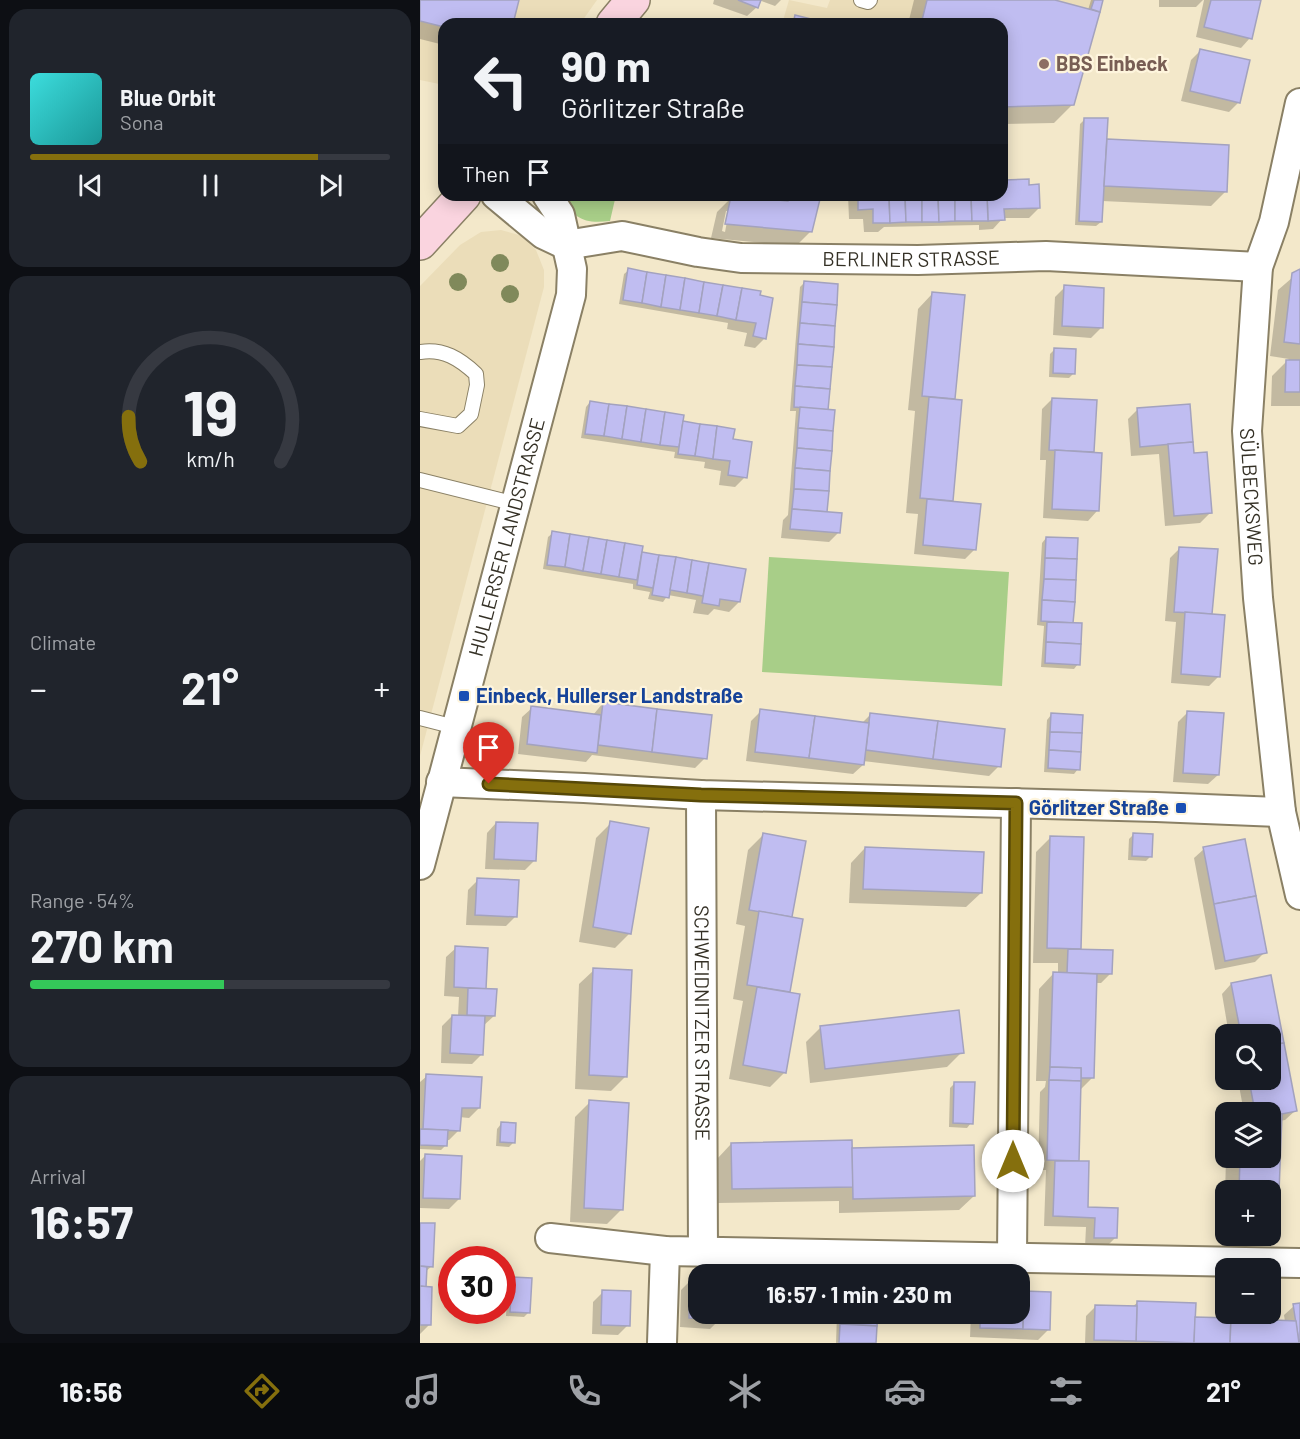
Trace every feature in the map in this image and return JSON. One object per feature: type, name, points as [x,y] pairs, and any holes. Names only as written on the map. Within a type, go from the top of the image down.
[{"type":"main road","points":[[420,243],[458,201]]},
{"type":"street","name":"SÜLBECKSWEG","points":[[1300,103],[1287,223],[1258,267],[1247,431],[1258,598],[1281,812],[1297,867],[1300,895]]},
{"type":"street","points":[[503,201],[543,234],[566,244]]},
{"type":"street","name":"HULLERSER LANDSTRASSE","points":[[420,862],[571,295],[572,269],[560,214],[551,201]]},
{"type":"street","name":"BERLINER STRASSE","points":[[566,244],[622,236],[698,252],[741,258],[918,260],[1046,256],[1258,267]]},
{"type":"street","points":[[441,782],[701,795],[1281,812]]},
{"type":"street","name":"SCHWEIDNITZER STRASSE","points":[[701,795],[703,1251]]},
{"type":"street","points":[[1012,1256],[1016,803]]},
{"type":"street","points":[[550,1238],[666,1251],[1300,1263]]},
{"type":"street","points":[[662,1343],[666,1251]]},
{"type":"lane","points":[[861,0],[868,2],[870,0]]},
{"type":"lane","points":[[420,352],[432,350],[460,359],[476,375],[477,385],[471,414],[458,426],[420,419]]},
{"type":"lane","points":[[420,480],[516,504]]},
{"type":"lane","points":[[420,718],[455,727]]},
{"type":"shaded area","points":[[420,0],[597,0],[584,18],[438,18],[438,84],[420,80]]},
{"type":"shaded area","name":"BBS Einbeck","points":[[789,0],[827,8],[830,0],[1103,0],[1074,105],[1008,107],[1008,18],[784,18]]},
{"type":"shaded area","points":[[501,230],[522,236],[536,250],[544,270],[544,287],[420,756],[420,286],[460,245],[481,232]]},
{"type":"green space","points":[[565,201],[615,201],[610,221],[593,222],[575,215]]},
{"type":"green space","points":[[769,557],[1009,572],[1002,686],[762,672]]},
{"type":"building","points":[[420,0],[519,0],[514,18],[438,18],[438,26],[420,21]]},
{"type":"building","points":[[738,0],[761,0],[758,8]]},
{"type":"building","name":"BBS Einbeck","points":[[927,0],[1055,0],[1100,12],[1074,105],[1008,107],[1008,18],[922,18]]},
{"type":"building","points":[[1094,0],[1103,0],[1100,12],[1091,9]]},
{"type":"building","points":[[1211,0],[1261,0],[1252,39],[1204,27]]},
{"type":"building","points":[[1200,49],[1250,60],[1240,103],[1190,91]]},
{"type":"building","points":[[1084,118],[1108,118],[1102,222],[1079,221]]},
{"type":"building","points":[[1107,139],[1229,145],[1227,192],[1104,186]]},
{"type":"building","points":[[1029,179],[1029,185],[1039,184],[1040,208],[1004,209],[1005,220],[988,221],[987,201],[1008,201],[1008,180]]},
{"type":"building","points":[[730,201],[820,201],[812,232],[725,224]]},
{"type":"building","points":[[858,201],[889,201],[890,223],[873,223],[873,209],[858,210]]},
{"type":"building","points":[[889,201],[905,201],[906,222],[890,223]]},
{"type":"building","points":[[905,201],[922,201],[922,222],[906,222]]},
{"type":"building","points":[[922,201],[938,201],[939,222],[922,222]]},
{"type":"building","points":[[938,201],[955,201],[955,221],[939,222]]},
{"type":"building","points":[[955,201],[971,201],[972,221],[955,221]]},
{"type":"building","points":[[971,201],[987,201],[988,221],[972,221]]},
{"type":"building","points":[[628,268],[647,272],[642,303],[623,300]]},
{"type":"building","points":[[1300,269],[1300,344],[1284,342],[1292,273]]},
{"type":"building","points":[[647,272],[666,275],[661,307],[642,303]]},
{"type":"building","points":[[666,275],[685,278],[680,310],[661,307]]},
{"type":"building","points":[[685,278],[704,282],[699,313],[680,310]]},
{"type":"building","points":[[804,281],[838,284],[837,305],[802,302]]},
{"type":"building","points":[[704,282],[723,285],[717,316],[699,313]]},
{"type":"building","points":[[723,285],[742,288],[736,320],[717,316]]},
{"type":"building","points":[[1064,285],[1104,288],[1103,328],[1062,326]]},
{"type":"building","points":[[742,288],[761,291],[760,295],[773,298],[766,339],[753,336],[756,323],[736,320]]},
{"type":"building","points":[[932,292],[965,295],[955,399],[922,396]]},
{"type":"building","points":[[802,302],[837,305],[835,326],[800,323]]},
{"type":"building","points":[[800,323],[835,326],[834,347],[798,344]]},
{"type":"building","points":[[798,344],[834,347],[832,367],[797,365]]},
{"type":"building","points":[[1054,348],[1076,349],[1075,374],[1053,373]]},
{"type":"building","points":[[1286,360],[1300,360],[1300,392],[1285,392]]},
{"type":"building","points":[[797,365],[832,367],[830,389],[795,386]]},
{"type":"building","points":[[795,386],[830,389],[828,410],[794,407]]},
{"type":"building","points":[[929,397],[962,400],[953,501],[920,498]]},
{"type":"building","points":[[1052,398],[1097,400],[1094,452],[1049,450]]},
{"type":"building","points":[[590,401],[609,404],[604,436],[585,434]]},
{"type":"building","points":[[609,404],[627,406],[622,439],[604,436]]},
{"type":"building","points":[[1190,404],[1193,442],[1140,447],[1137,408]]},
{"type":"building","points":[[627,406],[646,409],[641,442],[622,439]]},
{"type":"building","points":[[800,407],[835,410],[833,431],[798,428]]},
{"type":"building","points":[[646,409],[665,412],[660,445],[641,442]]},
{"type":"building","points":[[665,412],[684,415],[679,447],[660,445]]},
{"type":"building","points":[[683,421],[700,424],[695,456],[678,454]]},
{"type":"building","points":[[700,424],[717,426],[713,459],[695,456]]},
{"type":"building","points":[[717,426],[735,429],[733,439],[752,442],[747,478],[728,475],[730,461],[713,459]]},
{"type":"building","points":[[798,428],[833,431],[832,451],[797,448]]},
{"type":"building","points":[[1193,442],[1194,453],[1207,452],[1212,513],[1174,516],[1168,444]]},
{"type":"building","points":[[797,448],[832,451],[830,471],[795,468]]},
{"type":"building","points":[[1055,450],[1102,453],[1099,511],[1052,509]]},
{"type":"building","points":[[795,468],[830,471],[829,491],[794,489]]},
{"type":"building","points":[[794,489],[829,491],[827,512],[792,509]]},
{"type":"building","points":[[927,499],[981,504],[976,550],[923,545]]},
{"type":"building","points":[[792,509],[842,513],[840,533],[790,529]]},
{"type":"building","points":[[552,531],[570,534],[565,567],[547,565]]},
{"type":"building","points":[[570,534],[589,537],[583,571],[565,567]]},
{"type":"building","points":[[589,537],[607,540],[601,574],[583,571]]},
{"type":"building","points":[[1046,537],[1078,538],[1077,559],[1045,558]]},
{"type":"building","points":[[607,540],[625,543],[619,577],[601,574]]},
{"type":"building","points":[[625,543],[643,546],[637,580],[619,577]]},
{"type":"building","points":[[1179,547],[1218,549],[1212,614],[1174,612]]},
{"type":"building","points":[[642,552],[659,555],[653,588],[637,585]]},
{"type":"building","points":[[659,555],[676,557],[669,598],[652,595]]},
{"type":"building","points":[[676,557],[692,560],[687,593],[670,590]]},
{"type":"building","points":[[1045,558],[1077,559],[1076,580],[1044,579]]},
{"type":"building","points":[[692,560],[709,563],[703,596],[687,593]]},
{"type":"building","points":[[709,563],[746,569],[740,602],[720,599],[719,606],[702,603]]},
{"type":"building","points":[[1044,579],[1076,580],[1075,602],[1042,600]]},
{"type":"building","points":[[1042,600],[1075,602],[1073,623],[1041,621]]},
{"type":"building","points":[[1185,612],[1225,615],[1220,677],[1181,674]]},
{"type":"building","points":[[1047,622],[1082,623],[1081,644],[1046,642]]},
{"type":"building","points":[[1046,642],[1081,644],[1080,665],[1045,663]]},
{"type":"building","points":[[603,702],[657,709],[652,752],[598,745]]},
{"type":"building","points":[[531,706],[601,715],[597,753],[527,744]]},
{"type":"building","points":[[657,709],[712,715],[707,759],[652,752]]},
{"type":"building","points":[[760,709],[815,716],[809,758],[755,752]]},
{"type":"building","points":[[1187,711],[1224,713],[1219,775],[1183,773]]},
{"type":"building","points":[[870,713],[938,721],[933,759],[866,750]]},
{"type":"building","points":[[1051,713],[1083,715],[1082,733],[1050,732]]},
{"type":"building","points":[[815,716],[869,723],[864,765],[809,758]]},
{"type":"building","points":[[938,721],[1005,729],[1001,767],[933,759]]},
{"type":"building","points":[[1050,732],[1082,733],[1081,752],[1049,750]]},
{"type":"building","points":[[1049,750],[1081,752],[1080,770],[1048,768]]},
{"type":"building","points":[[610,821],[649,828],[631,934],[593,927]]},
{"type":"building","points":[[496,822],[538,823],[536,861],[494,859]]},
{"type":"building","points":[[763,833],[806,841],[792,917],[749,910]]},
{"type":"building","points":[[1133,833],[1153,834],[1152,857],[1132,856]]},
{"type":"building","points":[[1050,836],[1084,837],[1081,949],[1047,948]]},
{"type":"building","points":[[1245,839],[1256,896],[1214,904],[1203,847]]},
{"type":"building","points":[[865,847],[984,852],[982,893],[863,889]]},
{"type":"building","points":[[477,878],[519,880],[517,917],[475,915]]},
{"type":"building","points":[[1256,896],[1267,953],[1225,961],[1214,904]]},
{"type":"building","points":[[759,911],[803,919],[790,992],[747,985]]},
{"type":"building","points":[[455,946],[488,948],[486,989],[454,987]]},
{"type":"building","points":[[1068,949],[1113,950],[1112,974],[1067,973]]},
{"type":"building","points":[[593,968],[632,970],[627,1077],[589,1075]]},
{"type":"building","points":[[1053,972],[1097,974],[1094,1078],[1081,1078],[1081,1068],[1050,1067]]},
{"type":"building","points":[[1271,975],[1280,1024],[1239,1024],[1231,983]]},
{"type":"building","points":[[757,987],[800,994],[786,1073],[743,1065]]},
{"type":"building","points":[[468,988],[497,989],[495,1016],[467,1015]]},
{"type":"building","points":[[959,1010],[964,1053],[825,1069],[820,1026]]},
{"type":"building","points":[[452,1015],[485,1016],[483,1055],[450,1053]]},
{"type":"building","points":[[1281,1027],[1284,1043],[1281,1043]]},
{"type":"building","points":[[1281,1043],[1284,1043],[1297,1111],[1282,1114],[1281,1102],[1253,1102],[1251,1090],[1281,1090]]},
{"type":"building","points":[[1050,1067],[1081,1068],[1081,1081],[1049,1080]]},
{"type":"building","points":[[426,1074],[482,1077],[480,1108],[462,1108],[460,1131],[423,1129]]},
{"type":"building","points":[[1049,1080],[1081,1081],[1079,1161],[1047,1160]]},
{"type":"building","points":[[954,1082],[975,1082],[973,1124],[953,1123]]},
{"type":"building","points":[[589,1100],[629,1103],[623,1210],[584,1208]]},
{"type":"building","points":[[501,1122],[516,1123],[515,1143],[500,1142]]},
{"type":"building","points":[[420,1129],[448,1130],[447,1146],[420,1145]]},
{"type":"building","points":[[852,1140],[853,1187],[732,1189],[731,1143]]},
{"type":"building","points":[[974,1145],[975,1196],[853,1199],[852,1148]]},
{"type":"building","points":[[425,1154],[462,1156],[460,1199],[423,1198]]},
{"type":"building","points":[[1055,1161],[1089,1161],[1088,1207],[1118,1208],[1117,1238],[1094,1238],[1095,1218],[1053,1216]]},
{"type":"building","points":[[1240,1168],[1280,1168],[1279,1180],[1239,1180]]},
{"type":"building","points":[[420,1223],[435,1223],[433,1267],[420,1266]]},
{"type":"building","points":[[420,1266],[427,1267],[426,1287],[420,1286]]},
{"type":"building","points":[[516,1277],[532,1278],[530,1313],[516,1312]]},
{"type":"building","points":[[420,1286],[432,1287],[431,1325],[420,1325]]},
{"type":"building","points":[[602,1290],[631,1291],[630,1326],[601,1325]]},
{"type":"building","points":[[1030,1291],[1051,1292],[1050,1330],[1023,1329],[1023,1324],[1030,1324]]},
{"type":"building","points":[[1137,1301],[1196,1303],[1194,1343],[1136,1341]]},
{"type":"building","points":[[1300,1303],[1300,1343],[1299,1343],[1293,1304]]},
{"type":"building","points":[[1095,1305],[1137,1306],[1136,1341],[1094,1340]]},
{"type":"building","points":[[1195,1317],[1215,1318],[1215,1324],[1231,1324],[1230,1343],[1194,1343]]},
{"type":"building","points":[[1281,1320],[1296,1321],[1299,1343],[1230,1343],[1231,1324],[1281,1324]]},
{"type":"building","points":[[840,1324],[877,1324],[877,1326]]},
{"type":"building","points":[[840,1324],[877,1326],[876,1343],[839,1343]]},
{"type":"building","points":[[980,1324],[1023,1324],[1023,1329],[980,1328]]},
{"type":"place","name":"BBS Einbeck","points":[[1044,64]]},
{"type":"place","name":"Einbeck, Hullerser Landstraße","points":[[464,696]]},
{"type":"place","name":"Görlitzer Straße","points":[[1181,808]]},
{"type":"route","points":[[489,784],[701,795],[1016,803],[1013,1161]]}]
